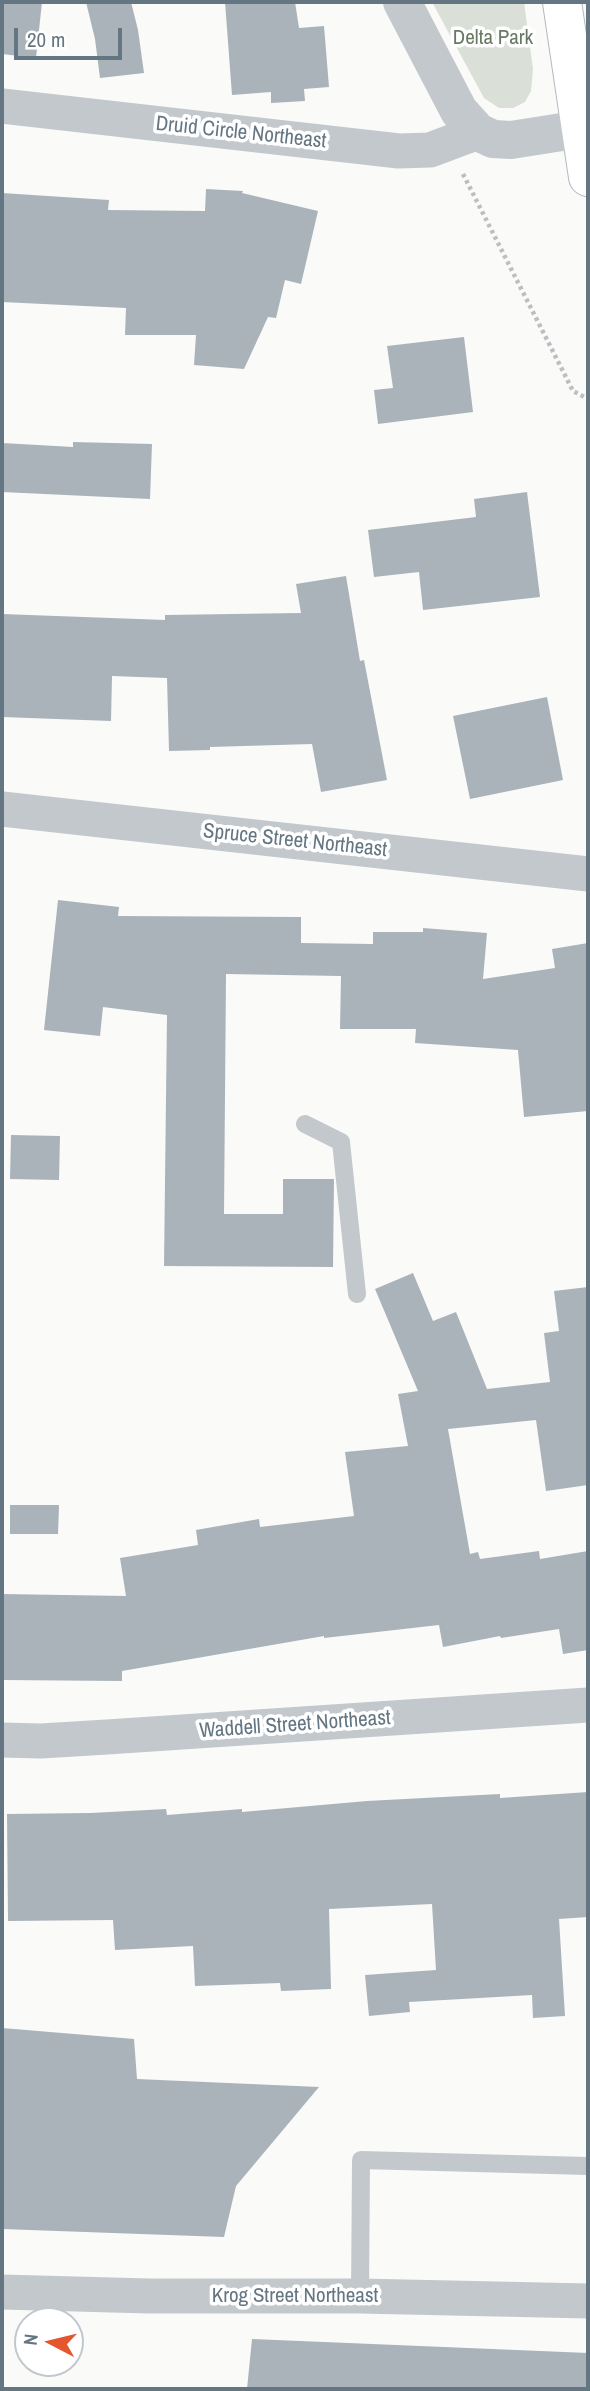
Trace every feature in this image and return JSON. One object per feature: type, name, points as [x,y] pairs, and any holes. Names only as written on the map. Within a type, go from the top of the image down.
[{"type":"main road","points":[[572,24],[588,177]]},
{"type":"street","points":[[402,2],[459,111],[464,138],[511,139],[581,129]]},
{"type":"street","name":"Druid Circle Northeast","points":[[2,106],[399,151],[430,150],[464,138]]},
{"type":"street","name":"Spruce Street Northeast","points":[[2,809],[588,874]]},
{"type":"street","name":"Waddell Street Northeast","points":[[2,1740],[41,1741],[588,1705]]},
{"type":"street","name":"Krog Street Northeast","points":[[2,2292],[588,2301]]},
{"type":"lane","points":[[305,1125],[341,1142],[357,1294]]},
{"type":"lane","points":[[360,2296],[361,2161],[588,2166]]},
{"type":"path","points":[[464,138],[470,190],[573,391],[588,398]]},
{"type":"green space","name":"Delta Park","points":[[432,2],[524,2],[533,69],[531,91],[525,102],[513,108],[499,108],[484,98]]},
{"type":"building","points":[[2,2],[42,2],[36,58],[2,54]]},
{"type":"building","points":[[86,2],[131,2],[144,73],[100,78],[95,39]]},
{"type":"building","points":[[225,2],[295,2],[299,28],[324,26],[329,87],[304,89],[305,101],[271,103],[271,92],[232,95]]},
{"type":"building","points":[[206,189],[243,191],[242,193],[318,211],[301,284],[285,280],[276,318],[268,317],[244,369],[194,365],[196,335],[125,335],[126,308],[2,302],[2,193],[109,200],[108,210],[205,211]]},
{"type":"building","points":[[464,337],[473,412],[378,424],[374,390],[393,388],[387,346]]},
{"type":"building","points":[[73,442],[152,444],[150,499],[2,492],[2,443],[73,447]]},
{"type":"building","points":[[527,492],[540,597],[423,610],[419,572],[374,577],[368,530],[476,517],[474,499]]},
{"type":"building","points":[[346,576],[360,661],[364,660],[387,780],[321,792],[312,744],[169,751],[167,678],[112,676],[111,721],[2,717],[2,614],[165,620],[165,615],[301,613],[296,584]]},
{"type":"building","points":[[547,697],[563,780],[470,799],[453,716]]},
{"type":"building","points":[[58,900],[119,907],[118,916],[301,917],[301,943],[373,944],[373,932],[423,932],[423,928],[487,933],[483,979],[555,968],[552,949],[588,943],[588,1111],[524,1117],[518,1050],[415,1043],[416,1029],[340,1029],[341,976],[226,974],[224,1214],[283,1214],[283,1179],[334,1179],[333,1267],[164,1266],[167,1015],[103,1007],[100,1036],[44,1030]]},
{"type":"building","points":[[11,1135],[60,1136],[59,1180],[10,1179]]},
{"type":"building","points":[[413,1273],[433,1321],[456,1312],[487,1389],[550,1382],[544,1333],[559,1331],[554,1291],[588,1287],[588,1485],[546,1491],[536,1420],[448,1429],[470,1554],[478,1552],[480,1559],[539,1551],[540,1559],[588,1551],[588,1650],[563,1654],[559,1629],[501,1638],[500,1636],[443,1647],[439,1625],[324,1636],[122,1671],[122,1681],[2,1680],[2,1594],[126,1596],[120,1558],[198,1545],[196,1530],[259,1519],[260,1527],[354,1516],[345,1452],[408,1446],[398,1394],[418,1391],[375,1289]]},
{"type":"building","points":[[10,1505],[59,1505],[58,1534],[10,1534]]},
{"type":"building","points":[[588,1792],[588,1917],[559,1919],[565,2016],[533,2018],[532,1995],[409,2002],[410,2012],[369,2016],[365,1975],[436,1970],[432,1904],[329,1909],[331,1989],[281,1991],[280,1983],[195,1986],[193,1946],[115,1950],[113,1920],[8,1921],[7,1814],[166,1809],[167,1815],[242,1809],[242,1812],[367,1801],[500,1794],[500,1798]]},
{"type":"building","points":[[2,2028],[134,2039],[137,2079],[319,2087],[236,2186],[224,2237],[2,2229]]},
{"type":"building","points":[[252,2339],[588,2353],[588,2389],[247,2389]]}]
